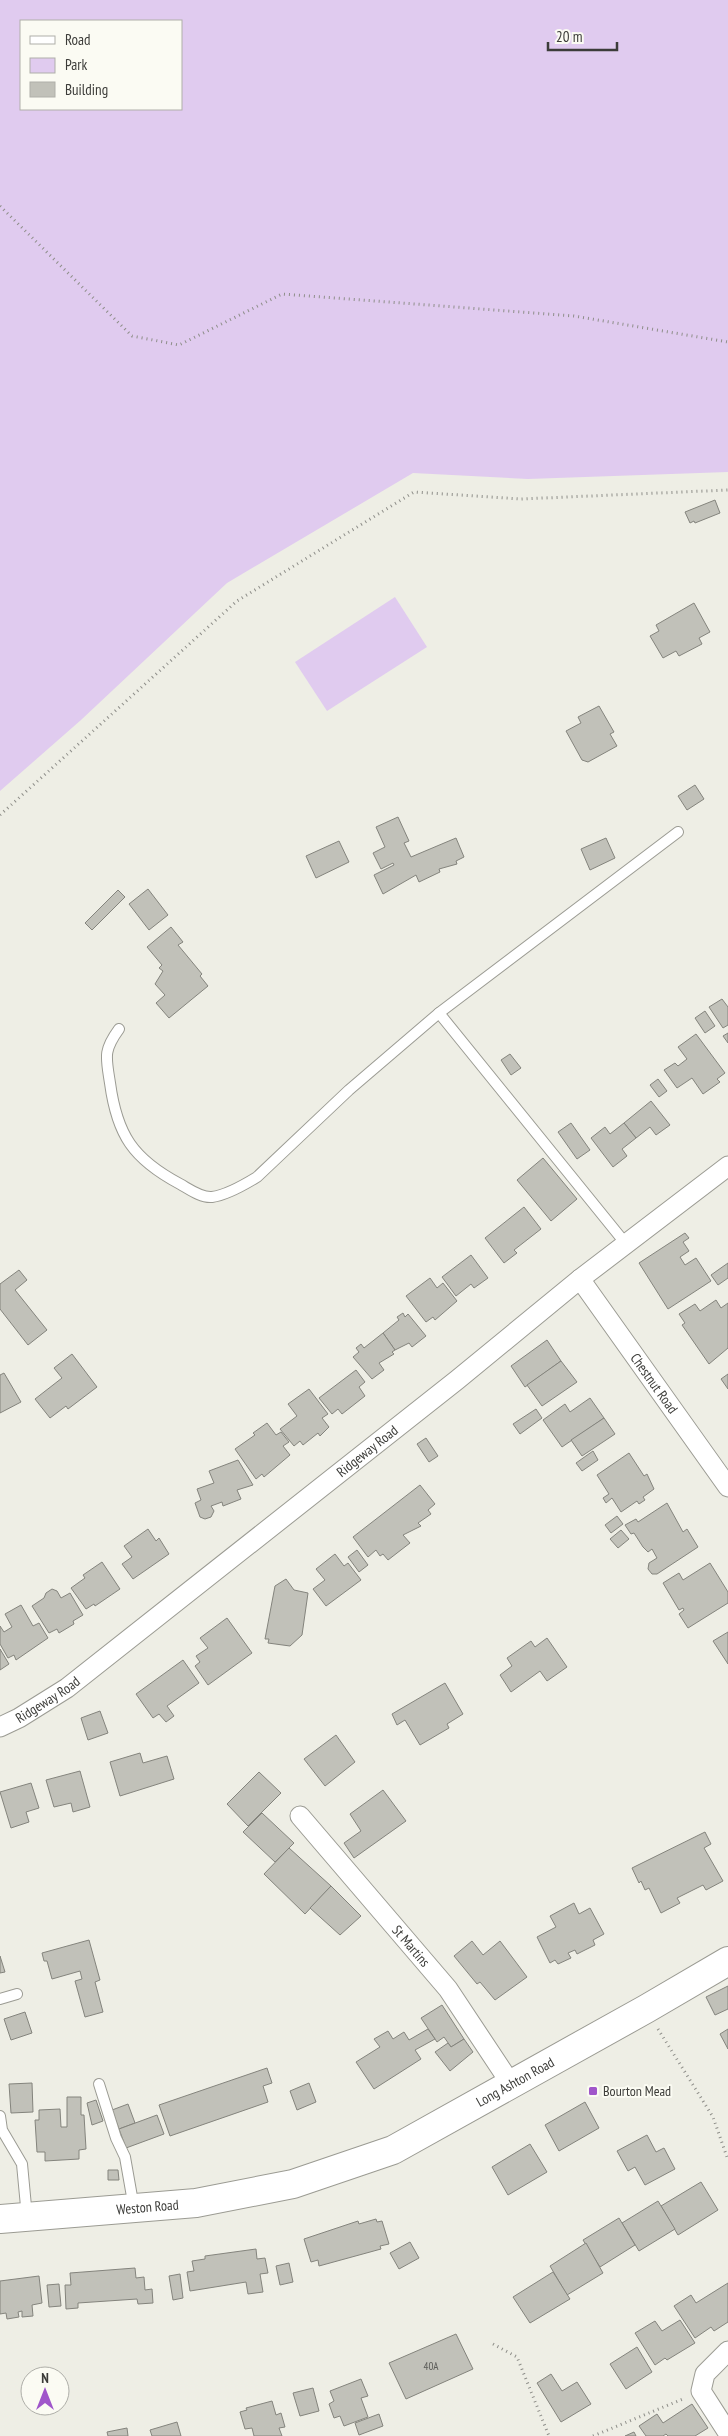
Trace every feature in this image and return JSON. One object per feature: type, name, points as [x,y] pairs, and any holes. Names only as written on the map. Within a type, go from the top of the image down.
[{"type":"street","name":"Ridgeway Road","points":[[0,1727],[19,1718],[67,1688],[457,1380],[580,1279],[728,1166]]},
{"type":"street","name":"Chestnut Road","points":[[580,1279],[728,1487]]},
{"type":"street","name":"St Martins","points":[[300,1816],[448,1989],[511,2084]]},
{"type":"street","name":"Long Ashton Road","points":[[293,2184],[393,2150],[646,2009],[728,1960]]},
{"type":"street","name":"Weston Road","points":[[0,2219],[196,2202],[293,2184]]},
{"type":"street","points":[[728,2351],[705,2374],[701,2391],[728,2433]]},
{"type":"lane","points":[[119,1029],[108,1044],[107,1062],[112,1104],[121,1131],[137,1153],[161,1174],[200,1195],[210,1197],[242,1186],[257,1177],[349,1090],[439,1013],[678,832]]},
{"type":"lane","points":[[439,1013],[626,1244]]},
{"type":"lane","points":[[0,1999],[17,1994]]},
{"type":"lane","points":[[99,2084],[116,2138],[125,2157],[134,2208]]},
{"type":"lane","points":[[0,2116],[2,2130],[22,2164],[27,2217]]},
{"type":"path","points":[[0,206],[132,336],[179,345],[282,294],[574,316],[728,342]]},
{"type":"path","points":[[0,815],[237,601],[414,492],[521,499],[728,490]]},
{"type":"path","points":[[646,2009],[713,2117],[728,2160]]},
{"type":"path","points":[[493,2344],[516,2357],[549,2436]]},
{"type":"path","points":[[593,2436],[701,2391]]},
{"type":"green space","points":[[0,0],[728,0],[728,472],[528,479],[413,473],[227,583],[81,720],[0,791]]},
{"type":"green space","points":[[395,597],[427,647],[327,711],[295,662]]},
{"type":"building","points":[[715,500],[720,513],[695,523],[694,521],[690,523],[685,512]]},
{"type":"building","points":[[694,603],[710,632],[699,638],[702,644],[679,656],[676,651],[663,658],[650,636],[659,631],[656,625]]},
{"type":"building","points":[[599,706],[614,732],[610,734],[617,746],[588,762],[582,760],[566,731],[581,723],[578,717]]},
{"type":"building","points":[[695,785],[704,799],[687,810],[678,796]]},
{"type":"building","points":[[398,817],[409,841],[404,843],[411,857],[456,838],[464,857],[456,861],[457,864],[439,869],[440,872],[419,882],[416,875],[383,894],[374,875],[394,865],[393,863],[381,869],[373,853],[385,847],[376,827]]},
{"type":"building","points":[[606,838],[615,858],[590,870],[581,849]]},
{"type":"building","points":[[339,841],[349,862],[316,878],[306,856]]},
{"type":"building","points":[[148,889],[168,915],[149,930],[129,904]]},
{"type":"building","points":[[118,890],[125,897],[92,930],[85,923]]},
{"type":"building","points":[[171,927],[183,942],[178,945],[202,974],[200,976],[208,986],[169,1018],[156,1003],[165,995],[155,984],[163,971],[159,968],[162,965],[147,947]]},
{"type":"building","points":[[722,999],[728,1007],[728,1025],[723,1028],[709,1007]]},
{"type":"building","points":[[705,1011],[715,1026],[705,1033],[695,1018]]},
{"type":"building","points":[[728,1033],[728,1043],[723,1036]]},
{"type":"building","points":[[696,1034],[725,1073],[717,1079],[720,1082],[703,1094],[692,1078],[677,1088],[664,1070],[675,1063],[678,1066],[687,1059],[678,1047]]},
{"type":"building","points":[[510,1054],[521,1068],[511,1075],[501,1060]]},
{"type":"building","points":[[658,1079],[667,1091],[659,1097],[650,1085]]},
{"type":"building","points":[[651,1101],[670,1125],[656,1135],[650,1127],[636,1138],[624,1123]]},
{"type":"building","points":[[571,1123],[590,1150],[577,1159],[558,1132]]},
{"type":"building","points":[[624,1123],[636,1138],[622,1149],[627,1156],[613,1167],[591,1138],[605,1127],[610,1134]]},
{"type":"building","points":[[543,1158],[577,1199],[551,1221],[517,1180]]},
{"type":"building","points":[[524,1207],[541,1229],[514,1250],[517,1253],[504,1263],[485,1238]]},
{"type":"building","points":[[685,1233],[689,1238],[683,1242],[689,1251],[680,1257],[685,1265],[696,1258],[711,1281],[668,1309],[639,1263]]},
{"type":"building","points":[[471,1255],[488,1278],[474,1288],[471,1284],[456,1296],[442,1277]]},
{"type":"building","points":[[728,1263],[728,1278],[718,1285],[711,1275]]},
{"type":"building","points":[[19,1270],[27,1280],[15,1290],[47,1330],[28,1345],[0,1309],[0,1284]]},
{"type":"building","points":[[430,1278],[437,1288],[443,1283],[457,1301],[435,1320],[433,1317],[426,1322],[406,1296]]},
{"type":"building","points":[[716,1300],[721,1308],[728,1303],[728,1348],[709,1364],[682,1325],[685,1323],[679,1314],[695,1304],[700,1311]]},
{"type":"building","points":[[403,1313],[405,1317],[408,1314],[426,1336],[412,1347],[409,1343],[395,1350],[383,1333],[399,1320],[397,1317]]},
{"type":"building","points":[[383,1333],[395,1350],[392,1352],[394,1354],[379,1363],[384,1370],[372,1379],[353,1357],[359,1352],[356,1348],[361,1344],[364,1348]]},
{"type":"building","points":[[547,1340],[561,1361],[525,1387],[511,1366]]},
{"type":"building","points":[[72,1354],[97,1387],[68,1409],[66,1406],[50,1418],[35,1399],[62,1378],[54,1368]]},
{"type":"building","points":[[561,1361],[577,1382],[542,1406],[527,1385]]},
{"type":"building","points":[[356,1370],[365,1382],[359,1387],[365,1396],[342,1414],[338,1409],[332,1414],[319,1398]]},
{"type":"building","points":[[4,1373],[21,1402],[0,1413],[0,1375]]},
{"type":"building","points":[[728,1374],[728,1389],[721,1379]]},
{"type":"building","points":[[309,1389],[328,1414],[322,1418],[329,1427],[320,1436],[318,1433],[303,1445],[300,1441],[294,1446],[280,1429],[297,1416],[288,1404]]},
{"type":"building","points":[[590,1398],[604,1418],[562,1447],[543,1420],[565,1404],[570,1412]]},
{"type":"building","points":[[536,1409],[542,1418],[520,1434],[513,1424]]},
{"type":"building","points":[[604,1418],[615,1434],[582,1456],[571,1440]]},
{"type":"building","points":[[267,1423],[276,1435],[281,1432],[289,1442],[283,1446],[290,1455],[264,1477],[262,1474],[256,1479],[235,1449],[255,1435],[253,1433]]},
{"type":"building","points":[[426,1438],[438,1456],[429,1462],[417,1444]]},
{"type":"building","points":[[593,1451],[598,1460],[582,1471],[576,1463]]},
{"type":"building","points":[[629,1453],[644,1476],[647,1474],[654,1489],[643,1497],[645,1500],[639,1504],[637,1501],[621,1512],[612,1498],[606,1503],[603,1498],[609,1494],[597,1475]]},
{"type":"building","points":[[238,1460],[253,1485],[237,1490],[241,1499],[223,1506],[222,1502],[211,1506],[214,1511],[211,1517],[205,1519],[200,1517],[195,1503],[201,1500],[197,1489],[214,1483],[209,1471]]},
{"type":"building","points":[[420,1485],[435,1504],[428,1510],[431,1514],[418,1523],[421,1526],[403,1535],[410,1543],[388,1560],[383,1554],[380,1556],[376,1550],[368,1557],[353,1537]]},
{"type":"building","points":[[667,1503],[683,1532],[687,1529],[698,1547],[657,1574],[652,1574],[648,1569],[649,1563],[657,1558],[652,1549],[648,1552],[634,1533],[631,1534],[625,1525],[636,1519],[638,1522]]},
{"type":"building","points":[[617,1516],[623,1524],[611,1533],[605,1525]]},
{"type":"building","points":[[148,1529],[156,1541],[159,1538],[169,1554],[133,1579],[122,1564],[132,1557],[124,1546]]},
{"type":"building","points":[[621,1530],[629,1539],[618,1548],[610,1539]]},
{"type":"building","points":[[357,1550],[368,1565],[359,1572],[348,1557]]},
{"type":"building","points":[[335,1554],[344,1566],[348,1563],[361,1580],[326,1606],[313,1589],[325,1580],[316,1569]]},
{"type":"building","points":[[102,1562],[120,1589],[95,1606],[94,1604],[86,1609],[71,1588],[85,1578],[83,1575]]},
{"type":"building","points":[[710,1563],[728,1592],[728,1603],[688,1628],[679,1614],[684,1610],[683,1608],[679,1610],[663,1583],[679,1573],[683,1580]]},
{"type":"building","points":[[286,1579],[294,1590],[308,1593],[302,1635],[290,1646],[268,1643],[269,1639],[265,1639],[275,1586]]},
{"type":"building","points":[[52,1589],[57,1591],[61,1598],[70,1593],[83,1615],[73,1621],[74,1624],[59,1633],[57,1629],[49,1633],[32,1606],[44,1598],[46,1593]]},
{"type":"building","points":[[21,1605],[33,1626],[39,1623],[48,1638],[16,1660],[14,1655],[8,1658],[0,1644],[0,1626],[4,1632],[12,1627],[5,1614]]},
{"type":"building","points":[[227,1618],[252,1653],[208,1685],[195,1666],[200,1662],[196,1656],[208,1648],[200,1638]]},
{"type":"building","points":[[728,1632],[728,1664],[713,1641]]},
{"type":"building","points":[[547,1638],[567,1667],[547,1681],[540,1671],[511,1692],[500,1675],[512,1666],[507,1658],[531,1641],[535,1647]]},
{"type":"building","points":[[0,1649],[9,1664],[0,1670]]},
{"type":"building","points":[[183,1660],[199,1683],[167,1706],[174,1716],[166,1722],[159,1714],[153,1718],[136,1694]]},
{"type":"building","points":[[445,1683],[463,1714],[447,1724],[449,1728],[420,1745],[405,1720],[397,1725],[392,1714]]},
{"type":"building","points":[[100,1711],[108,1733],[88,1740],[81,1718]]},
{"type":"building","points":[[336,1735],[355,1762],[325,1786],[304,1759]]},
{"type":"building","points":[[140,1753],[143,1763],[167,1756],[174,1779],[120,1796],[110,1762]]},
{"type":"building","points":[[80,1771],[90,1807],[73,1812],[71,1803],[54,1807],[46,1780]]},
{"type":"building","points":[[259,1772],[281,1793],[248,1826],[227,1804]]},
{"type":"building","points":[[31,1783],[39,1808],[26,1812],[29,1822],[11,1828],[0,1792]]},
{"type":"building","points":[[383,1790],[406,1821],[354,1858],[344,1843],[361,1831],[350,1814]]},
{"type":"building","points":[[262,1813],[294,1843],[275,1862],[243,1832]]},
{"type":"building","points":[[705,1832],[711,1844],[704,1848],[723,1881],[706,1890],[703,1885],[677,1898],[680,1903],[661,1913],[649,1888],[645,1890],[641,1881],[639,1883],[632,1868]]},
{"type":"building","points":[[289,1848],[331,1886],[305,1914],[264,1874]]},
{"type":"building","points":[[331,1886],[361,1916],[340,1935],[310,1908]]},
{"type":"building","points":[[574,1903],[579,1914],[590,1908],[604,1934],[593,1940],[595,1945],[577,1954],[575,1950],[568,1953],[571,1958],[558,1964],[555,1960],[550,1963],[537,1937],[556,1927],[550,1916]]},
{"type":"building","points":[[89,1940],[100,1980],[95,1982],[103,2012],[85,2017],[75,1981],[82,1979],[80,1971],[52,1979],[47,1961],[44,1961],[42,1953]]},
{"type":"building","points":[[472,1941],[483,1955],[500,1941],[527,1977],[495,2000],[480,1982],[477,1984],[454,1956]]},
{"type":"building","points":[[0,1956],[5,1972],[0,1973]]},
{"type":"building","points":[[728,1986],[728,2009],[715,2015],[706,1997]]},
{"type":"building","points":[[442,2005],[464,2039],[451,2047],[444,2037],[437,2042],[421,2018]]},
{"type":"building","points":[[25,2012],[32,2033],[11,2040],[4,2019]]},
{"type":"building","points":[[428,2029],[435,2039],[415,2050],[421,2059],[374,2089],[356,2062],[380,2047],[374,2039],[388,2031],[393,2039],[404,2032],[409,2040]]},
{"type":"building","points":[[728,2029],[728,2049],[720,2034]]},
{"type":"building","points":[[464,2039],[473,2052],[450,2071],[435,2052],[448,2043],[451,2047]]},
{"type":"building","points":[[267,2068],[272,2083],[263,2086],[268,2102],[170,2136],[159,2105]]},
{"type":"building","points":[[32,2083],[33,2112],[11,2113],[9,2084]]},
{"type":"building","points":[[309,2083],[316,2102],[297,2110],[290,2091]]},
{"type":"building","points":[[67,2097],[81,2097],[81,2115],[84,2115],[86,2149],[79,2150],[79,2159],[45,2161],[45,2152],[37,2152],[35,2120],[39,2120],[39,2110],[60,2109],[61,2127],[67,2127]]},
{"type":"building","points":[[96,2100],[103,2121],[92,2125],[87,2103]]},
{"type":"building","points":[[585,2102],[599,2128],[559,2151],[545,2125]]},
{"type":"building","points":[[128,2104],[135,2123],[119,2129],[112,2110]]},
{"type":"building","points":[[157,2115],[164,2134],[126,2148],[119,2129]]},
{"type":"building","points":[[647,2135],[656,2152],[664,2148],[675,2169],[645,2185],[635,2167],[628,2171],[617,2151]]},
{"type":"building","points":[[530,2144],[547,2172],[508,2195],[492,2167]]},
{"type":"building","points":[[108,2170],[118,2170],[119,2180],[108,2180]]},
{"type":"building","points":[[701,2182],[718,2210],[678,2235],[661,2206]]},
{"type":"building","points":[[658,2201],[675,2229],[639,2251],[622,2223]]},
{"type":"building","points":[[619,2218],[635,2245],[600,2267],[583,2240]]},
{"type":"building","points":[[376,2219],[377,2222],[382,2221],[389,2244],[380,2246],[381,2249],[319,2266],[318,2260],[311,2262],[304,2239],[358,2221],[359,2224]]},
{"type":"building","points":[[410,2242],[419,2258],[399,2269],[390,2253]]},
{"type":"building","points":[[586,2243],[603,2273],[567,2295],[550,2266]]},
{"type":"building","points":[[256,2249],[257,2259],[265,2258],[268,2273],[260,2274],[263,2292],[248,2294],[246,2282],[190,2291],[187,2272],[194,2271],[192,2261],[205,2259],[205,2256]]},
{"type":"building","points":[[289,2263],[293,2282],[280,2285],[276,2266]]},
{"type":"building","points":[[135,2268],[136,2278],[144,2277],[145,2290],[152,2289],[153,2303],[138,2304],[137,2299],[78,2303],[78,2308],[66,2309],[65,2285],[71,2285],[70,2273]]},
{"type":"building","points":[[553,2272],[570,2299],[530,2323],[513,2297]]},
{"type":"building","points":[[180,2274],[183,2298],[173,2300],[169,2276]]},
{"type":"building","points":[[39,2276],[42,2303],[32,2305],[33,2316],[22,2317],[22,2311],[18,2312],[19,2317],[7,2319],[6,2313],[0,2314],[0,2281]]},
{"type":"building","points":[[728,2283],[728,2322],[714,2331],[711,2327],[695,2338],[674,2306],[691,2295],[696,2303]]},
{"type":"building","points":[[59,2284],[61,2306],[49,2307],[47,2285]]},
{"type":"building","points":[[680,2320],[695,2343],[655,2365],[635,2333],[655,2321],[662,2331]]},
{"type":"building","points":[[456,2334],[473,2369],[406,2399],[389,2363]]},
{"type":"building","points":[[637,2347],[652,2372],[626,2389],[610,2364]]},
{"type":"building","points":[[551,2374],[562,2391],[577,2382],[591,2404],[561,2422],[537,2383]]},
{"type":"building","points":[[361,2379],[368,2396],[361,2398],[368,2417],[344,2426],[340,2416],[334,2418],[329,2404],[334,2401],[330,2391]]},
{"type":"building","points":[[313,2388],[319,2411],[300,2416],[293,2393]]},
{"type":"building","points":[[272,2401],[276,2415],[281,2413],[285,2427],[279,2428],[282,2436],[254,2436],[252,2428],[245,2429],[240,2412],[247,2410],[246,2408]]},
{"type":"building","points":[[692,2404],[708,2428],[695,2436],[668,2436],[666,2434],[663,2436],[646,2436],[639,2426],[657,2414],[663,2423]]},
{"type":"building","points":[[379,2414],[383,2426],[359,2435],[355,2423]]},
{"type":"building","points":[[177,2422],[181,2436],[152,2436],[150,2430]]},
{"type":"building","points":[[127,2428],[128,2436],[108,2436],[107,2432]]},
{"type":"building","points":[[634,2432],[636,2436],[625,2436]]},
{"type":"place","name":"Bourton Mead","points":[[593,2091]]}]
